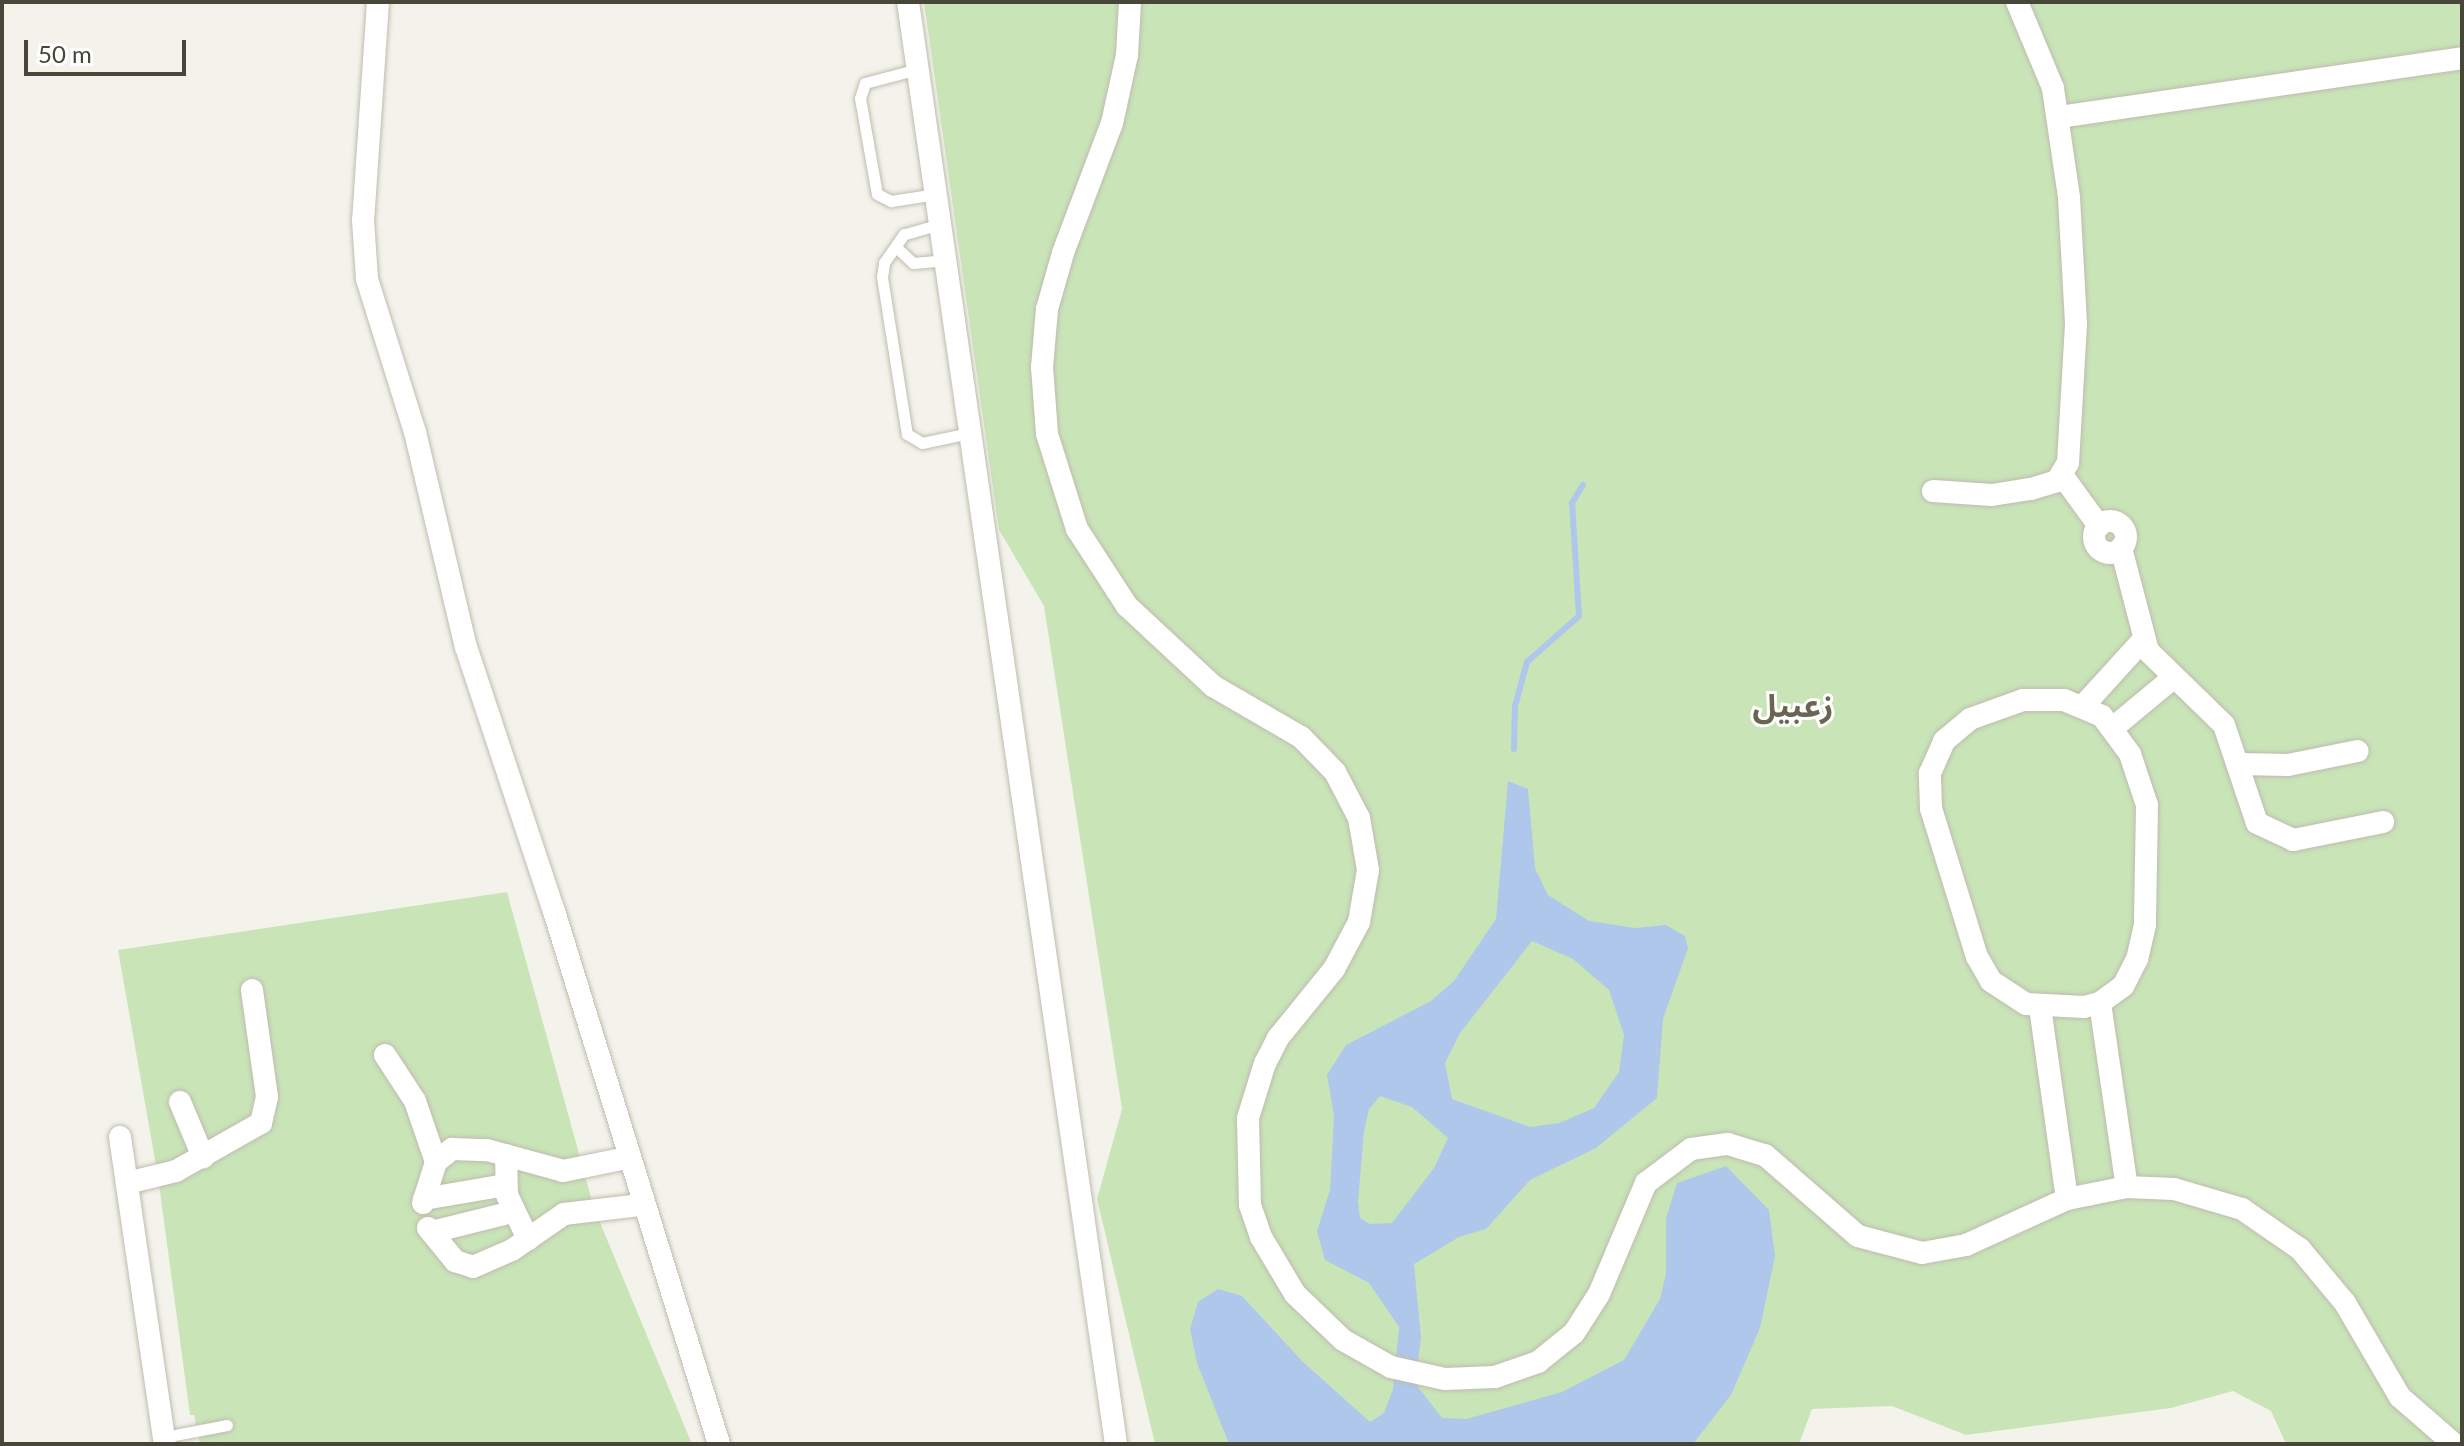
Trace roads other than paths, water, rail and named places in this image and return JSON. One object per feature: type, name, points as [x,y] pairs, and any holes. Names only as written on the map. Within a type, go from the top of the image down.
[{"type":"street","points":[[378,2],[363,220],[367,279],[415,432],[466,647],[553,908],[641,1205],[719,1444]]},
{"type":"street","points":[[908,2],[1116,1444]]},
{"type":"street","points":[[1130,2],[1127,55],[1112,123],[1063,253],[1047,309],[1042,367],[1047,434],[1077,529],[1127,606],[1213,686],[1301,737],[1335,772],[1359,818],[1368,870],[1359,922],[1334,969],[1278,1038],[1265,1063],[1248,1118],[1250,1205],[1261,1237],[1295,1294],[1343,1340],[1391,1367],[1445,1379],[1495,1377],[1538,1362],[1574,1333],[1599,1294],[1646,1183],[1691,1149],[1728,1144],[1765,1155],[1839,1224],[1900,1251],[1966,1245],[2067,1199],[2127,1187],[2174,1189],[2220,1200],[2282,1233],[2331,1283],[2400,1397],[2454,1444]]},
{"type":"street","points":[[1933,491],[2011,493],[2050,485],[2062,475],[2069,456],[2076,281],[2059,117],[2045,61],[2017,2]]},
{"type":"street","points":[[2059,117],[2462,58]]},
{"type":"street","points":[[2062,475],[2099,526],[2094,539],[2102,551],[2121,548],[2143,640],[2173,678],[2211,709],[2240,764],[2250,812],[2280,838],[2307,839],[2383,822]]},
{"type":"street","points":[[2084,705],[2143,640]]},
{"type":"street","points":[[2114,727],[2173,678]]},
{"type":"street","points":[[2044,699],[2084,705],[2114,727],[2141,779],[2149,848],[2145,925],[2137,959],[2123,986],[2100,1003],[2040,1007],[2001,991],[1977,957],[1931,808],[1930,773],[1944,741],[1984,713],[2044,699]]},
{"type":"street","points":[[2240,764],[2288,765],[2358,751]]},
{"type":"street","points":[[127,1183],[164,1175],[203,1157],[251,1133],[265,1117],[252,990]]},
{"type":"street","points":[[2100,1003],[2127,1187]]},
{"type":"street","points":[[2040,1007],[2067,1199]]},
{"type":"street","points":[[385,1055],[415,1101],[436,1162]]},
{"type":"street","points":[[180,1102],[203,1157]]},
{"type":"street","points":[[120,1137],[164,1441]]},
{"type":"street","points":[[505,1185],[423,1201],[436,1162],[445,1151],[459,1148],[506,1155],[563,1171],[627,1158]]},
{"type":"street","points":[[506,1155],[505,1185],[512,1212],[528,1239]]},
{"type":"street","points":[[512,1212],[430,1230],[455,1261],[467,1267],[502,1256],[564,1214],[641,1205]]},
{"type":"lane","points":[[918,69],[865,83],[860,98],[877,194],[891,201],[936,194]]},
{"type":"lane","points":[[940,224],[910,230],[884,263],[882,277],[907,434],[922,443],[970,433]]},
{"type":"lane","points":[[897,248],[913,263],[945,260]]},
{"type":"lane","points":[[164,1441],[227,1425]]},
{"type":"water","points":[[1508,781],[1528,789],[1535,868],[1548,895],[1589,921],[1635,928],[1666,925],[1685,936],[1688,948],[1663,1019],[1657,1098],[1596,1148],[1530,1180],[1486,1229],[1459,1237],[1414,1264],[1421,1338],[1415,1383],[1442,1418],[1466,1419],[1562,1392],[1624,1360],[1660,1299],[1666,1274],[1666,1218],[1677,1183],[1726,1166],[1769,1210],[1775,1256],[1760,1328],[1731,1395],[1693,1444],[1229,1444],[1197,1363],[1190,1329],[1198,1302],[1218,1289],[1242,1296],[1302,1361],[1370,1422],[1384,1413],[1393,1389],[1399,1327],[1369,1283],[1325,1260],[1317,1231],[1330,1190],[1334,1116],[1327,1075],[1346,1045],[1431,1001],[1454,981],[1496,919]],"holes":[[[1532,941],[1573,959],[1609,990],[1624,1035],[1619,1072],[1594,1108],[1559,1123],[1530,1127],[1452,1099],[1445,1063],[1460,1033]],[[1380,1096],[1412,1107],[1448,1138],[1434,1168],[1392,1223],[1370,1224],[1360,1218],[1358,1202],[1364,1131],[1369,1109]]]},
{"type":"waterway","points":[[1514,749],[1515,706],[1527,662],[1579,616],[1572,503],[1583,485]]},
{"type":"district","name":"زعبيل","points":[[1793,705]]}]
